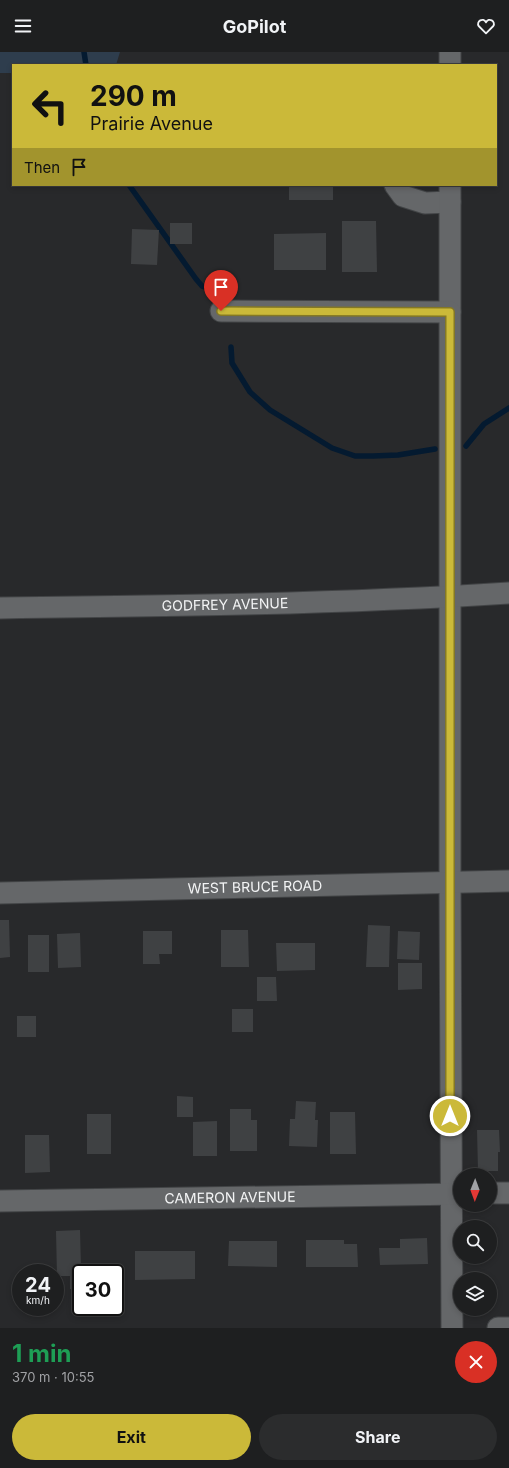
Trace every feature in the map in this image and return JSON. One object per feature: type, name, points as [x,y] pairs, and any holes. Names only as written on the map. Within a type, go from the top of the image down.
[{"type":"street","points":[[450,52],[450,64]]},
{"type":"street","points":[[395,186],[403,196],[425,203],[450,194],[450,882],[455,1168]]},
{"type":"street","points":[[221,311],[450,312]]},
{"type":"street","name":"GODFREY AVENUE","points":[[0,608],[193,606],[509,594]]},
{"type":"street","name":"WEST BRUCE ROAD","points":[[0,893],[509,881]]},
{"type":"street","points":[[497,1193],[509,1193]]},
{"type":"street","name":"CAMERON AVENUE","points":[[0,1201],[453,1194]]},
{"type":"street","points":[[452,1328],[455,1212]]},
{"type":"street","points":[[498,1328],[509,1328]]},
{"type":"shaded area","points":[[0,52],[120,52],[116,64],[12,64],[12,73],[0,73]]},
{"type":"building","points":[[289,186],[333,186],[333,200],[289,200]]},
{"type":"building","points":[[342,221],[376,221],[377,272],[342,272]]},
{"type":"building","points":[[170,223],[192,223],[192,244],[170,244]]},
{"type":"building","points":[[132,229],[159,230],[157,265],[131,264]]},
{"type":"building","points":[[326,233],[326,270],[274,270],[274,234]]},
{"type":"building","points":[[0,920],[9,920],[10,957],[0,958]]},
{"type":"building","points":[[368,925],[390,926],[389,967],[366,967]]},
{"type":"building","points":[[221,930],[248,930],[249,967],[221,967]]},
{"type":"building","points":[[143,931],[172,931],[172,954],[159,954],[160,964],[143,964]]},
{"type":"building","points":[[398,931],[420,932],[419,960],[397,959]]},
{"type":"building","points":[[80,933],[81,967],[58,968],[57,934]]},
{"type":"building","points":[[28,935],[49,935],[49,972],[28,972]]},
{"type":"building","points":[[276,943],[315,943],[315,970],[277,971]]},
{"type":"building","points":[[398,963],[422,963],[422,989],[398,990]]},
{"type":"building","points":[[257,977],[276,977],[277,1001],[257,1001]]},
{"type":"building","points":[[232,1009],[253,1009],[253,1032],[232,1032]]},
{"type":"building","points":[[17,1016],[36,1016],[36,1037],[17,1037]]},
{"type":"building","points":[[177,1096],[193,1097],[193,1117],[177,1117]]},
{"type":"building","points":[[296,1101],[316,1102],[315,1120],[318,1120],[317,1147],[289,1146],[290,1119],[295,1119]]},
{"type":"building","points":[[230,1109],[251,1109],[251,1120],[257,1120],[257,1151],[230,1151]]},
{"type":"building","points":[[330,1112],[355,1112],[356,1154],[330,1154]]},
{"type":"building","points":[[87,1114],[111,1114],[111,1154],[87,1154]]},
{"type":"building","points":[[217,1121],[217,1156],[193,1156],[193,1122]]},
{"type":"building","points":[[477,1130],[499,1130],[500,1152],[498,1152],[498,1171],[497,1168],[478,1168]]},
{"type":"building","points":[[25,1135],[49,1135],[50,1172],[25,1173]]},
{"type":"building","points":[[80,1230],[81,1264],[72,1264],[72,1289],[70,1289],[70,1276],[64,1276],[64,1264],[57,1264],[56,1231]]},
{"type":"building","points":[[427,1238],[428,1264],[380,1265],[379,1248],[400,1248],[400,1239]]},
{"type":"building","points":[[306,1240],[344,1240],[344,1244],[357,1244],[358,1267],[306,1267]]},
{"type":"building","points":[[229,1241],[277,1241],[277,1267],[228,1266]]},
{"type":"building","points":[[135,1251],[195,1251],[195,1279],[135,1280]]},
{"type":"waterway","points":[[84,52],[86,64]]},
{"type":"waterway","points":[[130,186],[196,279],[202,286],[215,290],[222,307]]},
{"type":"waterway","points":[[231,347],[232,363],[250,392],[270,410],[332,448],[355,456],[398,455],[435,449]]},
{"type":"waterway","points":[[466,446],[484,424],[509,408]]},
{"type":"route","points":[[221,311],[450,312],[450,1116]]}]
